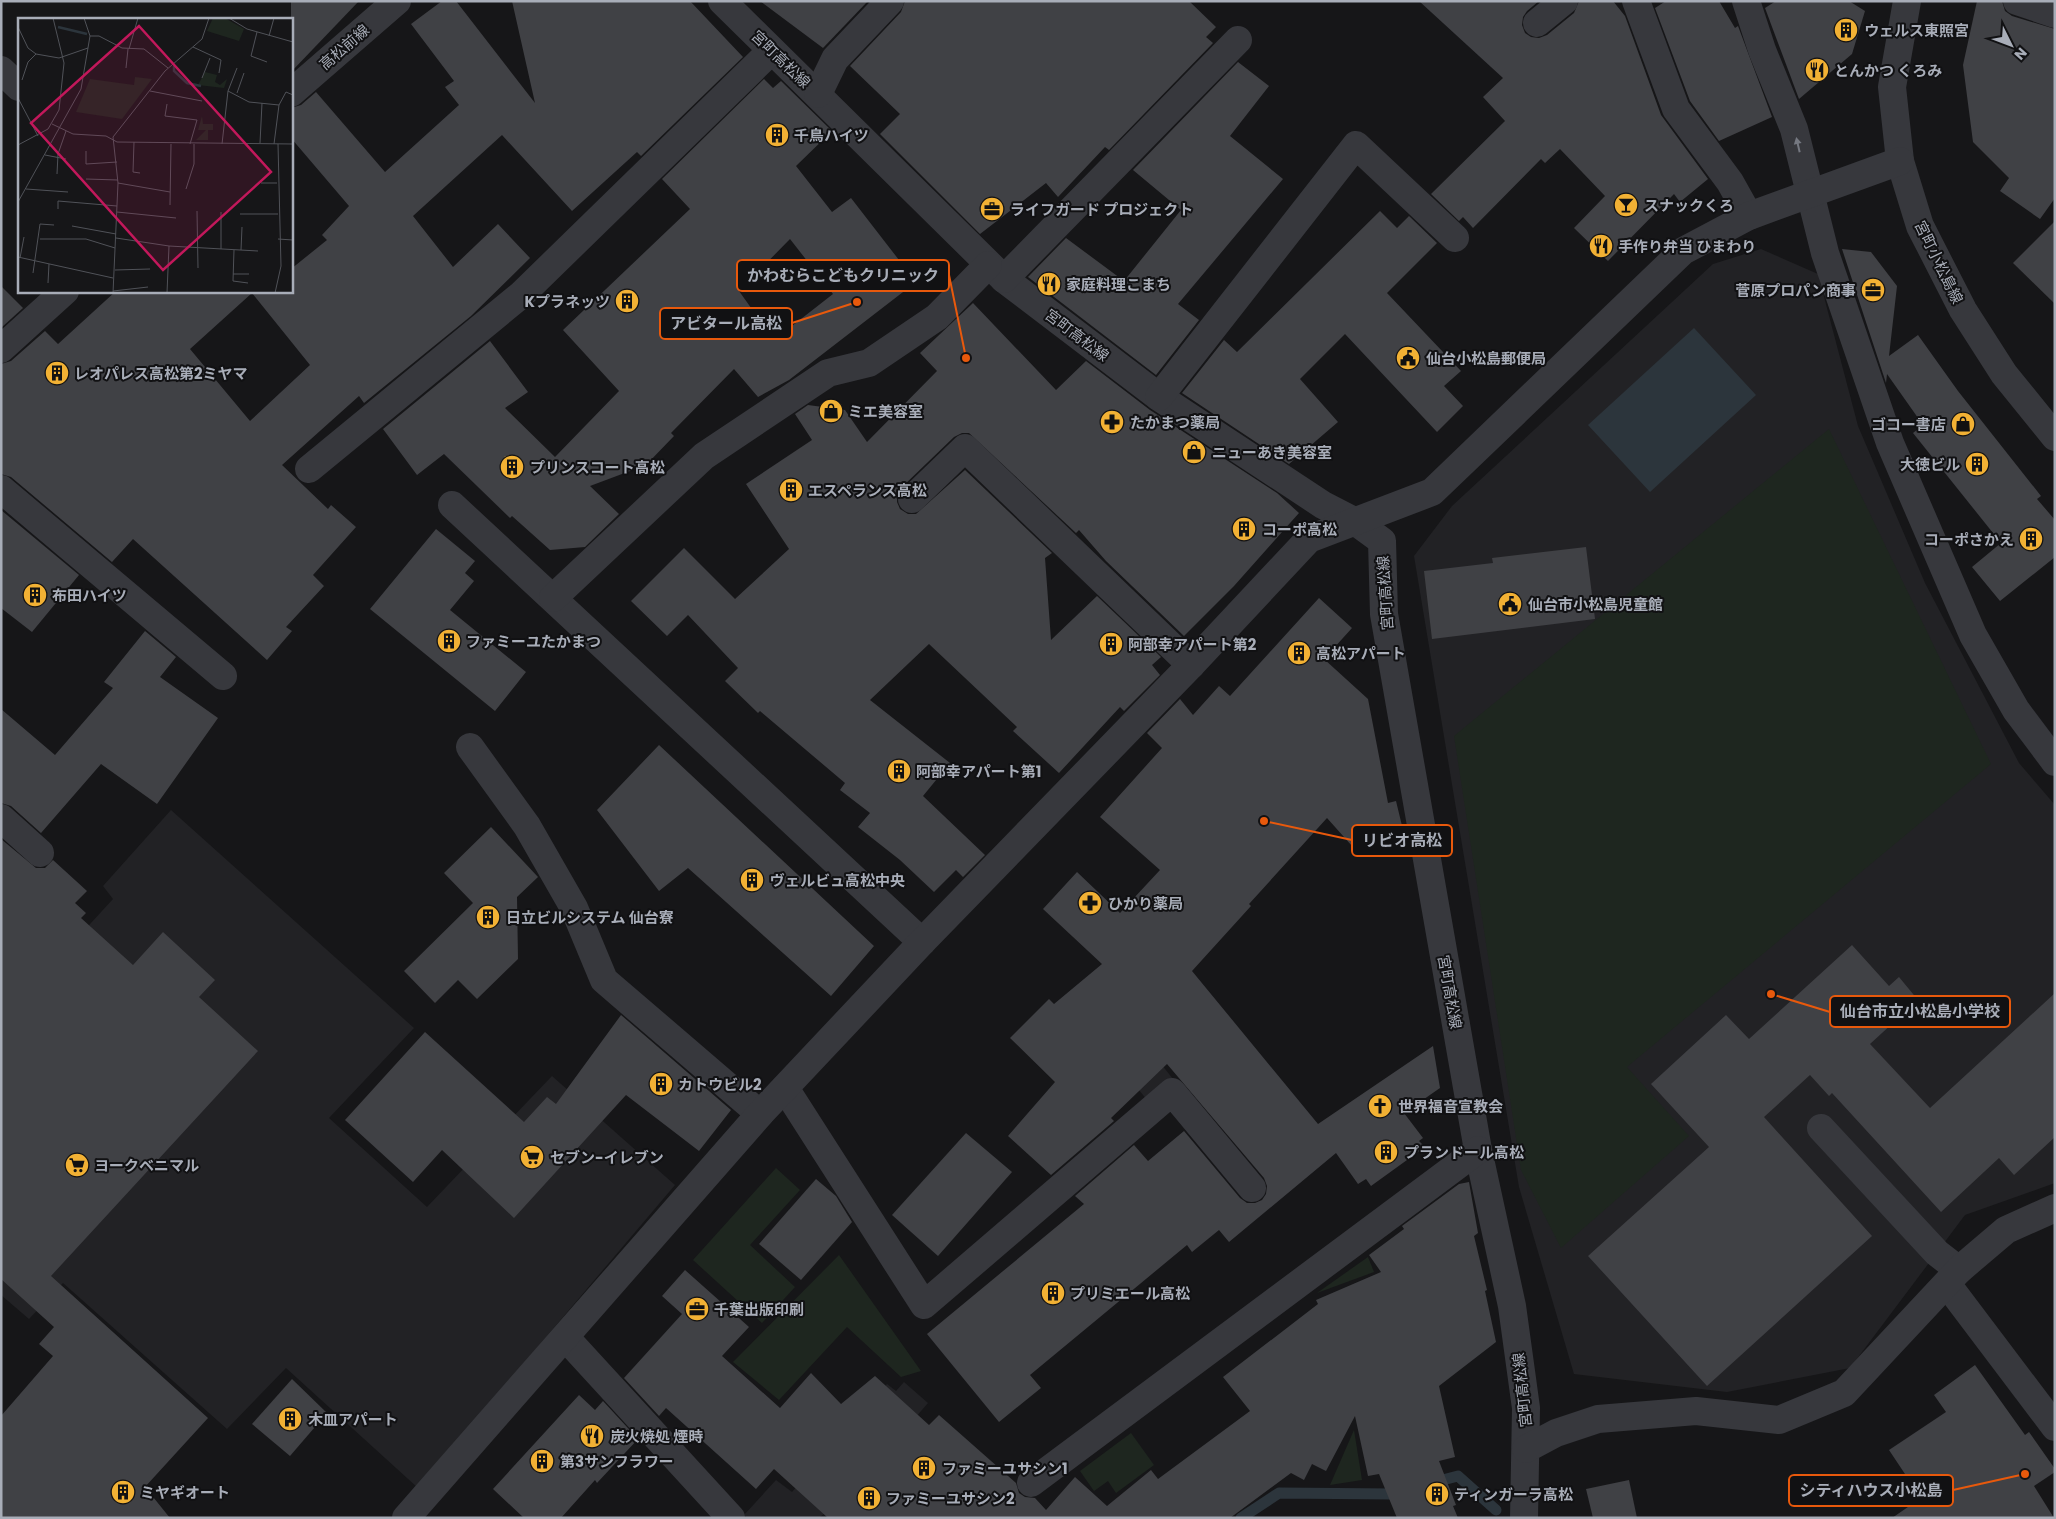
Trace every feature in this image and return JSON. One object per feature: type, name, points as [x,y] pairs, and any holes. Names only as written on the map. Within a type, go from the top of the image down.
[{"type":"street","name":"高松前線","points":[[292,92],[397,1]]},
{"type":"street","name":"宮町高松線","points":[[722,1],[996,272],[1159,397],[1323,505],[1356,522],[1382,541],[1384,614],[1478,1150],[1512,1306],[1526,1408],[1524,1518]]},
{"type":"street","points":[[818,94],[835,59],[890,1]]},
{"type":"street","points":[[1537,22],[1564,1]]},
{"type":"street","points":[[1636,1],[1676,109],[1730,182],[1749,216]]},
{"type":"street","points":[[1746,1],[1762,50],[1794,129],[1808,193],[1825,253],[1890,442],[1973,635],[2016,710],[2055,762]]},
{"type":"street","name":"宮町小松島線","points":[[1907,1],[1892,87],[1900,161],[1920,226],[1963,310],[2004,374],[2055,437]]},
{"type":"street","points":[[2017,1],[2055,14]]},
{"type":"street","points":[[552,598],[704,456],[828,372],[869,363],[996,272],[1238,40]]},
{"type":"street","points":[[309,469],[522,294],[771,51]]},
{"type":"street","points":[[1,70],[18,86]]},
{"type":"street","points":[[1159,397],[1356,145],[1455,238]]},
{"type":"street","points":[[406,1518],[566,1338],[760,1114],[922,942],[1191,665],[1309,539],[1432,492],[1684,251],[1749,216],[1900,161]]},
{"type":"street","points":[[1,349],[64,292]]},
{"type":"street","points":[[912,499],[965,448],[1191,665]]},
{"type":"street","points":[[1,489],[223,676]]},
{"type":"street","points":[[452,505],[922,942]]},
{"type":"street","points":[[470,748],[526,826],[574,908],[604,980],[760,1114]]},
{"type":"street","points":[[1,818],[40,853]]},
{"type":"street","points":[[785,1088],[924,1306],[1172,1092],[1252,1188]]},
{"type":"street","points":[[1821,1128],[1937,1253],[2055,1427]]},
{"type":"street","points":[[1031,1483],[1478,1150]]},
{"type":"street","points":[[1526,1449],[1556,1433],[1598,1419],[1696,1411],[1778,1420],[1844,1394],[1953,1277],[2006,1230],[2055,1208]]},
{"type":"street","points":[[566,1338],[732,1518]]},
{"type":"shaded area","points":[[1761,249],[1818,274],[1858,426],[1925,583],[2019,763],[2055,805],[2055,1183],[1965,1215],[1850,1368],[1727,1392],[1574,1374],[1519,1187],[1414,556],[1452,506],[1713,264]]},
{"type":"shaded area","points":[[1694,328],[1756,395],[1650,492],[1588,425]]},
{"type":"shaded area","points":[[1829,429],[1991,764],[1627,1067],[1689,1136],[1561,1248],[1521,1170],[1454,736]]},
{"type":"shaded area","points":[[171,810],[414,1028],[329,1118],[427,1207],[552,1076],[675,1185],[418,1488],[286,1368],[227,1429],[63,1283],[29,1319],[1,1295],[1,1021],[113,899],[103,886]]},
{"type":"shaded area","points":[[1146,1045],[1173,1079],[1147,1100],[1120,1066]]},
{"type":"shaded area","points":[[776,1168],[800,1190],[750,1245],[795,1287],[762,1323],[693,1260]]},
{"type":"shaded area","points":[[839,1255],[921,1371],[901,1377],[847,1327],[779,1400],[733,1362]]},
{"type":"shaded area","points":[[1368,1257],[1374,1272],[1317,1293]]},
{"type":"shaded area","points":[[904,1382],[928,1403],[896,1440],[872,1472],[819,1518],[747,1518],[744,1515],[776,1480],[792,1492],[887,1384],[896,1391]]},
{"type":"shaded area","points":[[1354,1430],[1362,1480],[1330,1485]]},
{"type":"shaded area","points":[[1131,1433],[1154,1465],[1116,1493],[1108,1481],[1094,1491],[1080,1471]]},
{"type":"building","points":[[291,1],[359,1],[292,71]]},
{"type":"building","points":[[442,1],[456,1],[535,103],[512,1],[690,1],[743,57],[641,156],[637,152],[572,211],[502,135],[413,216],[453,267],[498,224],[530,258],[471,316],[364,403],[359,396],[282,465],[328,509],[331,505],[356,527],[313,575],[324,586],[286,627],[292,631],[267,660],[133,539],[112,562],[11,477],[1,474],[1,364],[11,361],[45,331],[58,344],[115,292],[292,292],[292,268],[327,240],[322,235],[349,206],[292,139],[292,108],[301,105],[316,92],[385,172],[459,105],[445,87],[454,81],[411,24]],"holes":[[[252,293],[310,365],[250,421],[190,349]]]},
{"type":"building","points":[[760,1],[868,1],[823,48]]},
{"type":"building","points":[[905,1],[1189,1],[1216,27],[1206,37],[1213,43],[1109,150],[1105,147],[1058,197],[1046,183],[980,234],[880,134],[900,114],[850,66],[901,12]]},
{"type":"building","points":[[1419,1],[1539,1],[1527,11],[1523,17],[1522,25],[1525,33],[1531,37],[1539,38],[1547,35],[1574,13],[1579,1],[1613,1],[1625,16],[1661,115],[1708,179],[1680,202],[1674,194],[1608,261],[1574,228],[1605,196],[1560,149],[1545,163],[1541,159],[1473,228],[1463,217],[1459,221],[1431,194],[1505,121],[1483,97],[1503,78]]},
{"type":"building","points":[[1666,1],[1719,1],[1735,28],[1738,26],[1772,117],[1719,141],[1690,101],[1655,8]]},
{"type":"building","points":[[1776,1],[1849,1],[1865,11],[1852,54],[1799,99],[1765,8]]},
{"type":"building","points":[[1977,1],[2002,1],[2005,11],[2012,16],[2055,29],[2055,198],[2040,219],[2000,191],[2009,178],[1973,142],[1963,65]]},
{"type":"building","points":[[1238,62],[1269,86],[1230,136],[1283,179],[1178,304],[1199,320],[1156,375],[1028,277],[1066,238],[1124,281],[1181,210],[1133,170]]},
{"type":"building","points":[[764,79],[773,88],[781,81],[832,131],[796,166],[832,212],[851,198],[916,282],[789,380],[758,397],[734,369],[671,433],[674,436],[646,465],[590,486],[619,514],[585,547],[550,550],[512,516],[510,518],[444,454],[417,475],[383,429],[490,341],[528,392],[505,408],[555,457],[619,391],[563,330],[690,209],[662,179]],"holes":[[[790,239],[833,294],[774,340],[739,291]]]},
{"type":"building","points":[[1380,211],[1397,228],[1409,216],[1437,243],[1387,293],[1461,371],[1444,386],[1463,406],[1437,432],[1345,334],[1300,379],[1338,422],[1289,464],[1182,393],[1224,340],[1237,352]]},
{"type":"building","points":[[2055,221],[2055,304],[2013,263]]},
{"type":"building","points":[[1842,249],[1871,252],[1897,286],[1889,356],[1918,335],[1958,391],[2041,496],[2037,499],[2055,520],[2055,557],[2000,601],[1972,567],[2001,543],[1913,433],[1923,425],[1887,374],[1886,383]]},
{"type":"building","points":[[1,286],[23,308],[1,328]]},
{"type":"building","points":[[973,303],[1056,390],[1086,361],[1150,410],[1277,493],[1299,513],[1234,586],[1184,636],[1106,561],[1079,530],[1076,533],[969,433],[962,433],[954,437],[901,488],[897,495],[900,509],[908,514],[916,514],[965,470],[1052,553],[1045,558],[1051,640],[1097,596],[1161,657],[1152,665],[1160,675],[1124,711],[1120,707],[1059,773],[1013,731],[1017,727],[929,644],[870,700],[950,763],[923,796],[985,855],[963,877],[956,870],[934,892],[900,860],[858,827],[870,813],[840,790],[845,783],[760,711],[758,713],[725,681],[738,668],[688,615],[667,636],[631,601],[684,548],[735,599],[789,549],[746,484],[812,440],[795,414],[808,405],[845,410],[867,442],[937,371],[920,353]]},
{"type":"building","points":[[1,510],[79,575],[32,632],[1,608]]},
{"type":"building","name":"ファミーユたかまつ","points":[[436,529],[475,561],[465,573],[474,581],[450,610],[526,672],[495,711],[370,609]]},
{"type":"building","name":"仙台市小松島児童館","points":[[1586,547],[1595,619],[1432,639],[1424,571],[1493,563],[1492,558]]},
{"type":"building","points":[[1319,598],[1352,628],[1324,659],[1368,699],[1388,803],[1396,801],[1404,834],[1376,842],[1368,833],[1352,846],[1327,818],[1249,904],[1251,906],[1192,971],[1318,1124],[1433,1046],[1440,1088],[1404,1113],[1423,1138],[1419,1141],[1425,1147],[1371,1186],[1366,1179],[1358,1184],[1336,1153],[1229,1242],[1219,1230],[1192,1252],[1187,1245],[1030,1375],[1041,1388],[999,1422],[927,1334],[1084,1204],[1075,1196],[1134,1145],[1148,1161],[1184,1131],[1240,1198],[1247,1203],[1255,1203],[1262,1200],[1266,1194],[1267,1186],[1264,1178],[1167,1064],[1111,1118],[1114,1121],[1051,1175],[1008,1136],[1055,1082],[1010,1038],[1049,999],[1054,1004],[1102,964],[1043,909],[1077,872],[1120,913],[1160,870],[1100,817],[1162,748],[1147,733],[1180,699],[1193,715],[1219,686],[1230,696]]},
{"type":"building","points":[[145,631],[176,657],[160,677],[218,718],[157,804],[101,764],[41,833],[11,806],[1,803],[1,709],[55,755],[113,688],[104,682]]},
{"type":"building","name":"ヴェルビュ高松中央","points":[[659,745],[874,946],[831,996],[688,868],[659,891],[597,810]]},
{"type":"building","name":"日立ビルシステム 仙台寮","points":[[491,827],[538,877],[517,897],[518,959],[477,999],[458,980],[435,1003],[404,971],[473,903],[444,873]]},
{"type":"building","points":[[1,839],[36,868],[45,868],[53,860],[87,891],[75,903],[86,913],[81,918],[133,965],[163,932],[215,980],[199,997],[258,1051],[51,1276],[208,1418],[145,1487],[170,1518],[1,1518],[1,1416],[53,1356],[39,1344],[54,1327],[1,1279]]},
{"type":"building","points":[[1852,945],[1889,986],[1899,977],[1918,1000],[1870,1044],[1930,1108],[2055,993],[2055,1137],[2014,1175],[1999,1158],[1941,1212],[1832,1093],[1829,1096],[1810,1075],[1764,1117],[1872,1236],[1707,1386],[1588,1256],[1709,1147],[1651,1084],[1726,1015],[1749,1039]]},
{"type":"building","points":[[621,1015],[731,1110],[699,1151],[626,1095],[514,1218],[442,1150],[413,1182],[345,1120],[425,1032],[524,1122],[547,1097],[556,1104]]},
{"type":"building","points":[[966,1133],[1012,1172],[938,1256],[892,1215]]},
{"type":"building","points":[[816,1179],[836,1196],[852,1222],[801,1280],[759,1244]]},
{"type":"building","points":[[1469,1182],[1478,1233],[1474,1236],[1487,1290],[1485,1291],[1496,1342],[1439,1386],[1455,1457],[1439,1461],[1456,1505],[1453,1506],[1458,1518],[1397,1518],[1379,1474],[1368,1476],[1355,1416],[1326,1471],[1312,1464],[1304,1480],[1291,1473],[1230,1518],[828,1518],[774,1469],[756,1489],[666,1408],[659,1416],[624,1378],[682,1314],[662,1296],[685,1270],[749,1327],[722,1356],[780,1408],[811,1373],[841,1404],[875,1376],[929,1425],[939,1415],[1016,1483],[1019,1493],[1025,1497],[1035,1498],[1046,1510],[1075,1477],[1107,1506],[1151,1470],[1158,1479],[1250,1411],[1223,1377],[1318,1304],[1316,1300],[1381,1272],[1369,1255],[1404,1229],[1402,1226],[1459,1184]]},
{"type":"building","points":[[1975,1365],[2025,1435],[2029,1432],[2055,1469],[2055,1472],[2034,1486],[2054,1518],[1892,1518],[1921,1498],[1889,1450],[1946,1412],[1934,1395]]},
{"type":"building","name":"木皿アパート","points":[[292,1379],[327,1413],[290,1456],[252,1424]]},
{"type":"building","points":[[579,1395],[595,1410],[603,1401],[638,1439],[597,1483],[595,1480],[561,1518],[524,1518],[493,1489]]},
{"type":"building","points":[[1629,1480],[1637,1518],[1593,1518],[1586,1489]]},
{"type":"waterway","points":[[1431,1483],[1458,1476],[1496,1510]]},
{"type":"waterway","points":[[1241,1518],[1279,1493],[1393,1494],[1402,1492]]},
{"type":"place","name":"ウェルス東照宮","points":[[1846,30]]},
{"type":"place","name":"とんかつ くろみ","points":[[1817,70]]},
{"type":"place","name":"千鳥ハイツ","points":[[777,135]]},
{"type":"place","name":"スナックくろ","points":[[1626,205]]},
{"type":"place","name":"ライフガード プロジェクト","points":[[992,209]]},
{"type":"place","name":"手作り弁当 ひまわり","points":[[1601,246]]},
{"type":"place","name":"家庭料理こまち","points":[[1049,284]]},
{"type":"place","name":"菅原プロパン商事","points":[[1873,290]]},
{"type":"place","name":"Kプラネッツ","points":[[627,301]]},
{"type":"place","name":"アビタール高松","points":[[857,302]]},
{"type":"place","name":"かわむらこどもクリニック","points":[[966,358]]},
{"type":"place","name":"仙台小松島郵便局","points":[[1408,358]]},
{"type":"place","name":"レオパレス高松第2ミヤマ","points":[[57,373]]},
{"type":"place","name":"ミエ美容室","points":[[831,411]]},
{"type":"place","name":"たかまつ薬局","points":[[1112,422]]},
{"type":"place","name":"ゴコー書店","points":[[1963,424]]},
{"type":"place","name":"ニューあき美容室","points":[[1194,452]]},
{"type":"place","name":"大徳ビル","points":[[1977,464]]},
{"type":"place","name":"プリンスコート高松","points":[[512,467]]},
{"type":"place","name":"エスペランス高松","points":[[791,490]]},
{"type":"place","name":"コーポ高松","points":[[1244,529]]},
{"type":"place","name":"コーポさかえ","points":[[2031,539]]},
{"type":"place","name":"布田ハイツ","points":[[35,595]]},
{"type":"place","name":"仙台市小松島児童館","points":[[1510,604]]},
{"type":"place","name":"ファミーユたかまつ","points":[[449,641]]},
{"type":"place","name":"阿部幸アパート第2","points":[[1111,644]]},
{"type":"place","name":"高松アパート","points":[[1299,653]]},
{"type":"place","name":"阿部幸アパート第1","points":[[899,771]]},
{"type":"place","name":"リビオ高松","points":[[1264,821]]},
{"type":"place","name":"ヴェルビュ高松中央","points":[[752,880]]},
{"type":"place","name":"ひかり薬局","points":[[1090,903]]},
{"type":"place","name":"日立ビルシステム 仙台寮","points":[[488,917]]},
{"type":"place","name":"仙台市立小松島小学校","points":[[1771,994]]},
{"type":"place","name":"カトウビル2","points":[[661,1084]]},
{"type":"place","name":"世界福音宣教会","points":[[1380,1106]]},
{"type":"place","name":"プランドール高松","points":[[1386,1152]]},
{"type":"place","name":"セブン-イレブン","points":[[532,1157]]},
{"type":"place","name":"ヨークベニマル","points":[[77,1165]]},
{"type":"place","name":"プリミエール高松","points":[[1053,1293]]},
{"type":"place","name":"千葉出版印刷","points":[[697,1309]]},
{"type":"place","name":"木皿アパート","points":[[290,1419]]},
{"type":"place","name":"炭火焼処 煙時","points":[[592,1436]]},
{"type":"place","name":"第3サンフラワー","points":[[542,1461]]},
{"type":"place","name":"ファミーユサシン1","points":[[924,1468]]},
{"type":"place","name":"シティハウス小松島","points":[[2025,1474]]},
{"type":"place","name":"ミヤギオート","points":[[123,1492]]},
{"type":"place","name":"ティンガーラ高松","points":[[1437,1494]]},
{"type":"place","name":"ファミーユサシン2","points":[[869,1498]]}]
